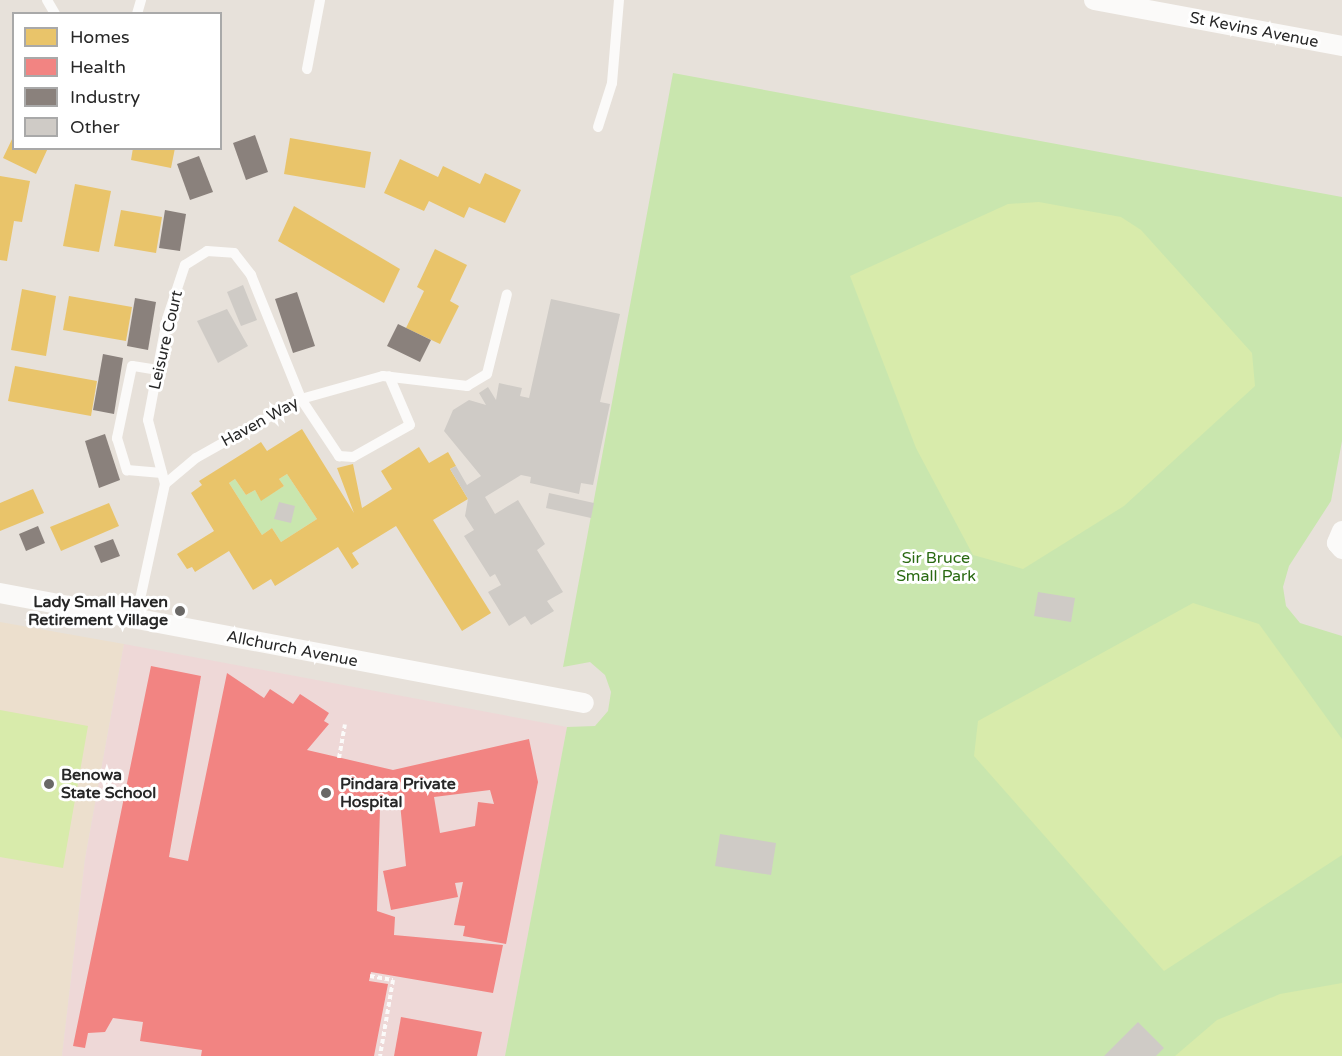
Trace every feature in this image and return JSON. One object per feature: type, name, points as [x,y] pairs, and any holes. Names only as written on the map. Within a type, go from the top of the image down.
[{"type":"street","name":"St Kevins Avenue","points":[[1094,0],[1342,46]]},
{"type":"street","name":"Allchurch Avenue","points":[[0,593],[584,703]]},
{"type":"lane","points":[[307,69],[320,0]]},
{"type":"lane","points":[[598,127],[612,82],[619,0]]},
{"type":"lane","name":"Leisure Court","points":[[163,479],[148,420],[158,370],[185,265],[207,251],[234,253],[251,275],[302,399],[339,456],[353,457],[410,425],[388,376]]},
{"type":"lane","name":"Haven Way","points":[[163,479],[302,399],[388,376],[467,386],[487,374],[507,294]]},
{"type":"lane","points":[[136,618],[163,479],[127,470],[117,438],[132,366],[158,370]]},
{"type":"path","points":[[339,758],[345,725]]},
{"type":"path","points":[[370,976],[393,980],[380,1056]]},
{"type":"shaded area","name":"Benowa State School","points":[[0,622],[124,644],[85,859],[62,1056],[0,1056]]},
{"type":"shaded area","name":"Pindara Private Hospital","points":[[124,644],[567,727],[505,1056],[62,1056],[85,859]]},
{"type":"green space","name":"Sir Bruce Small Park","points":[[673,73],[1342,197],[1342,441],[1331,501],[1289,566],[1283,587],[1286,606],[1300,623],[1342,636],[1342,1056],[505,1056],[567,727],[595,726],[608,711],[611,692],[605,675],[590,662],[563,667]]},
{"type":"green space","points":[[1039,202],[1121,217],[1141,230],[1252,353],[1255,386],[1124,506],[1023,569],[973,555],[916,448],[850,276],[1008,204]]},
{"type":"green space","points":[[287,474],[317,519],[281,542],[272,528],[262,535],[229,483],[235,479],[246,495],[255,490],[261,500],[284,486],[279,479]]},
{"type":"green space","points":[[1193,603],[1259,624],[1342,739],[1342,855],[1164,971],[974,756],[978,721]]},
{"type":"green space","points":[[0,710],[88,726],[63,868],[0,857]]},
{"type":"green space","points":[[1342,983],[1342,1056],[1175,1056],[1217,1020],[1280,994]]},
{"type":"building: Homes","points":[[290,138],[371,152],[365,188],[284,174]]},
{"type":"building: Homes","points":[[12,139],[12,150],[47,150],[36,174],[3,158]]},
{"type":"building: Homes","points":[[133,150],[175,150],[171,168],[131,160]]},
{"type":"building: Homes","points":[[400,159],[438,177],[443,166],[480,184],[485,173],[521,190],[505,223],[469,207],[464,218],[429,201],[424,211],[384,193]]},
{"type":"building: Homes","points":[[0,176],[30,181],[22,222],[14,221],[7,261],[0,260]]},
{"type":"building: Homes","points":[[75,184],[111,191],[99,252],[63,246]]},
{"type":"building: Homes","points":[[294,206],[400,269],[384,303],[278,241]]},
{"type":"building: Homes","points":[[121,210],[162,217],[156,253],[114,246]]},
{"type":"building: Homes","points":[[435,249],[467,265],[450,301],[459,306],[440,344],[406,328],[424,291],[417,287]]},
{"type":"building: Homes","points":[[22,289],[56,296],[46,356],[11,350]]},
{"type":"building: Homes","points":[[69,296],[132,307],[126,341],[63,330]]},
{"type":"building: Homes","points":[[15,366],[97,381],[91,416],[8,401]]},
{"type":"building: Homes","points":[[302,429],[354,513],[337,468],[353,464],[362,508],[392,489],[381,471],[419,447],[429,463],[448,452],[456,466],[450,469],[468,499],[433,520],[491,613],[462,631],[396,526],[352,553],[359,564],[352,569],[338,547],[275,586],[271,579],[253,590],[229,551],[195,572],[192,567],[187,569],[177,554],[214,531],[191,493],[202,485],[199,481],[261,442],[267,451]],"holes":[[[287,474],[317,519],[281,542],[272,528],[262,535],[229,483],[235,479],[246,495],[255,490],[261,501],[284,486],[279,479]]]},
{"type":"building: Homes","points":[[33,489],[44,513],[0,531],[0,503]]},
{"type":"building: Homes","points":[[109,503],[119,526],[61,551],[50,527]]},
{"type":"building: Health","name":"Pindara Private Hospital","points":[[151,666],[201,676],[169,857],[188,861],[227,673],[264,698],[270,689],[293,704],[300,694],[329,713],[324,721],[329,724],[307,750],[393,770],[529,739],[538,782],[506,944],[463,936],[465,926],[454,925],[463,882],[455,883],[458,897],[391,910],[383,871],[406,866],[400,803],[380,809],[377,911],[395,917],[394,935],[503,945],[493,993],[371,972],[369,981],[388,984],[374,1056],[201,1056],[202,1050],[140,1041],[143,1022],[113,1018],[105,1032],[88,1033],[85,1048],[73,1046]],"holes":[[[490,790],[494,804],[478,802],[475,826],[440,833],[434,797]]]},
{"type":"building: Health","points":[[401,1017],[482,1032],[477,1056],[394,1056]]},
{"type":"building: Industry","points":[[255,135],[268,172],[246,180],[233,143]]},
{"type":"building: Industry","points":[[199,156],[213,192],[190,200],[177,164]]},
{"type":"building: Industry","points":[[165,210],[186,214],[180,251],[159,248]]},
{"type":"building: Industry","points":[[297,292],[315,346],[293,353],[275,299]]},
{"type":"building: Industry","points":[[135,298],[156,302],[148,350],[127,346]]},
{"type":"building: Industry","points":[[398,324],[431,340],[420,362],[387,346]]},
{"type":"building: Industry","points":[[103,354],[123,358],[114,414],[93,410]]},
{"type":"building: Industry","points":[[105,434],[120,480],[99,488],[85,441]]},
{"type":"building: Industry","points":[[38,526],[45,543],[26,551],[19,534]]},
{"type":"building: Industry","points":[[113,539],[120,556],[101,563],[94,546]]},
{"type":"building: Other","points":[[243,285],[257,320],[241,326],[227,292]]},
{"type":"building: Other","points":[[551,299],[620,314],[600,402],[610,404],[593,485],[581,483],[579,494],[530,483],[531,477],[521,475],[485,497],[495,514],[518,500],[545,544],[537,550],[563,592],[547,601],[554,611],[531,625],[525,616],[509,626],[488,592],[501,585],[495,574],[490,577],[464,536],[474,530],[465,516],[468,499],[450,469],[456,466],[467,485],[481,476],[444,431],[453,410],[469,400],[486,405],[479,393],[488,387],[496,400],[499,383],[522,388],[520,396],[529,398]]},
{"type":"building: Other","points":[[227,309],[248,346],[218,363],[197,321]]},
{"type":"building: Other","points":[[549,493],[594,503],[591,518],[546,508]]},
{"type":"building: Other","points":[[279,502],[295,506],[291,523],[274,519]]},
{"type":"building: Other","points":[[1038,592],[1075,598],[1071,622],[1034,616]]},
{"type":"building: Other","points":[[720,834],[776,843],[771,875],[715,866]]},
{"type":"building: Other","points":[[1138,1022],[1164,1048],[1156,1056],[1104,1056]]},
{"type":"place","name":"Lady Small Haven Retirement Village","points":[[180,611]]},
{"type":"place","name":"Benowa State School","points":[[49,784]]},
{"type":"place","name":"Pindara Private Hospital","points":[[326,793]]}]
